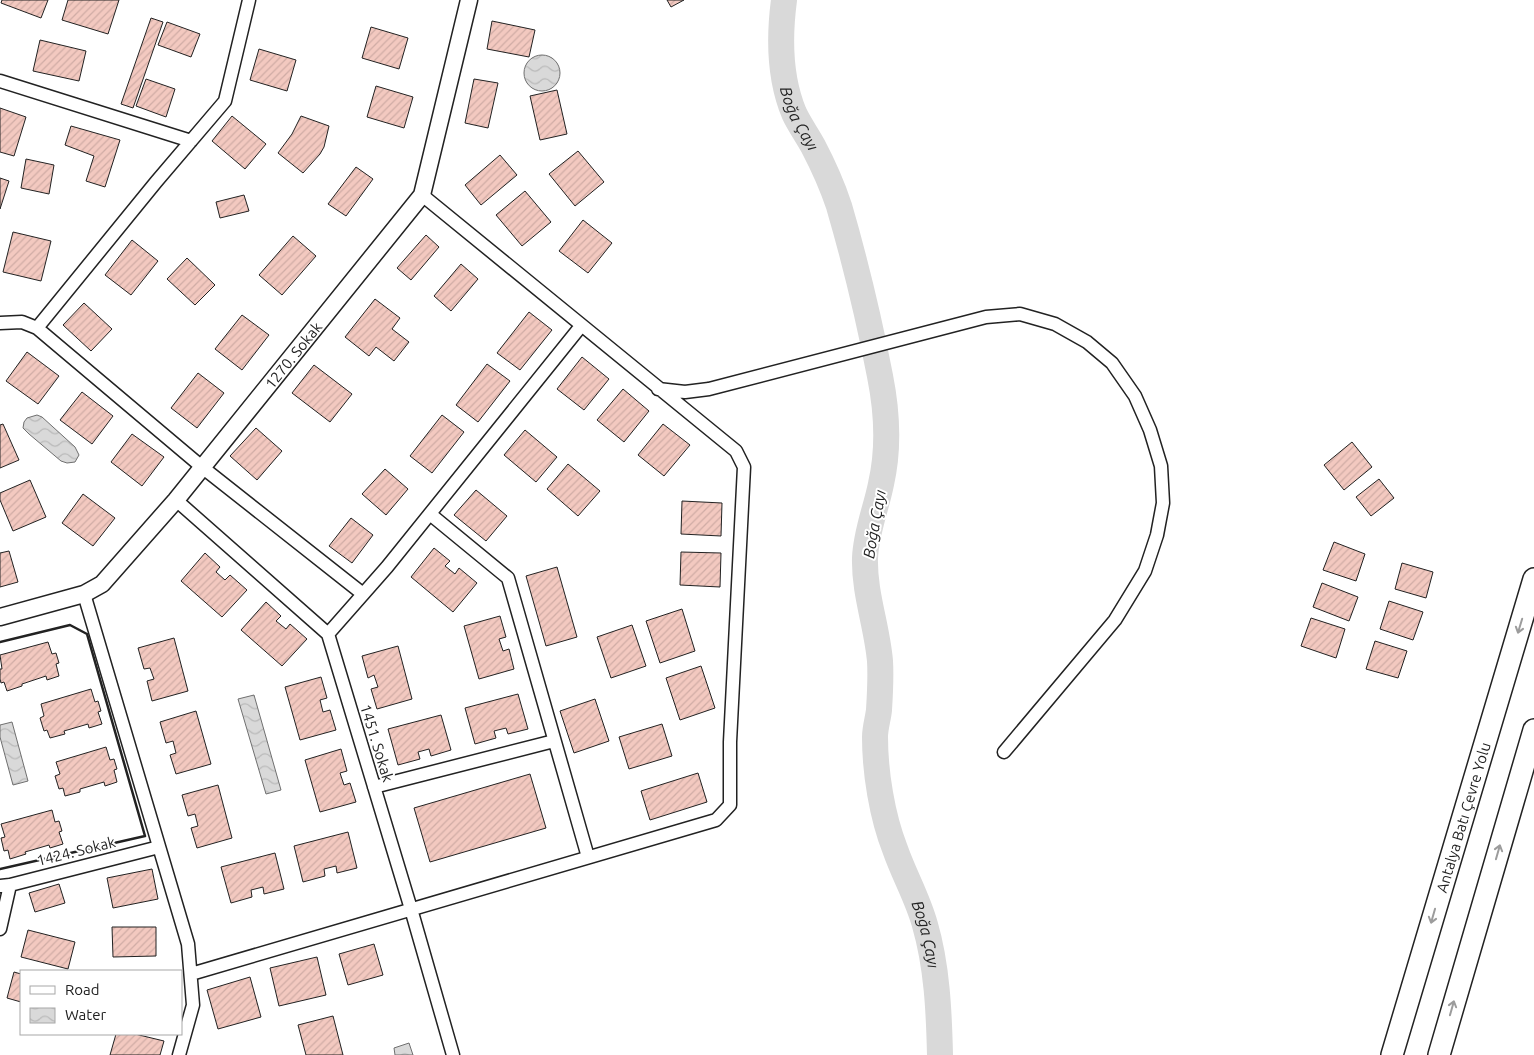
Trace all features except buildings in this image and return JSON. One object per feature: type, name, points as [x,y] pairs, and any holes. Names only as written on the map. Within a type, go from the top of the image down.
[{"type":"highway","name":"Antalya Batı Çevre Yolu","points":[[1392,1055],[1534,580]]},
{"type":"highway","points":[[1439,1055],[1534,730]]},
{"type":"street","points":[[37,328],[225,101],[249,0]]},
{"type":"street","name":"1270. Sokak","points":[[0,617],[84,594],[102,584],[176,500],[422,195],[469,0]]},
{"type":"street","points":[[0,81],[191,141]]},
{"type":"street","points":[[191,974],[716,820],[730,805],[730,742],[744,467],[736,451],[422,195]]},
{"type":"street","points":[[658,389],[686,392],[709,389],[986,317],[1020,314],[1055,324],[1086,342],[1112,363],[1135,396],[1150,430],[1161,466],[1163,503],[1158,535],[1145,571],[1115,620],[1004,752]]},
{"type":"street","points":[[0,323],[22,322],[37,328],[202,467],[364,594]]},
{"type":"street","points":[[176,500],[328,634],[364,594],[430,514],[581,326]]},
{"type":"street","points":[[430,514],[508,578],[588,857]]},
{"type":"street","points":[[84,594],[188,944],[193,1005],[179,1055]]},
{"type":"street","name":"1451. Sokak","points":[[328,634],[453,1055]]},
{"type":"street","points":[[374,787],[554,741]]},
{"type":"street","name":"1424. Sokak","points":[[5,885],[159,847]]},
{"type":"street","points":[[0,929],[5,885]]},
{"type":"water","points":[[542,55],[549,56],[555,60],[559,66],[559,80],[555,86],[549,90],[542,91],[535,90],[529,86],[525,80],[524,73],[525,66],[529,60],[535,56]]},
{"type":"water","points":[[37,415],[42,417],[75,447],[79,455],[75,462],[67,463],[61,461],[23,428],[27,418]]},
{"type":"water","points":[[254,695],[281,790],[266,794],[238,699]]},
{"type":"water","points":[[12,722],[28,781],[13,785],[0,737],[0,725]]},
{"type":"water","points":[[409,1043],[413,1055],[395,1055],[394,1048]]},
{"type":"waterway","name":"Boğa Çayı","points":[[784,0],[781,43],[785,86],[794,113],[820,160],[839,206],[871,333],[886,416],[884,471],[867,539],[865,558],[866,584],[880,661],[879,710],[875,730],[876,765],[880,794],[890,836],[919,906],[929,941],[937,989],[940,1055]]},
{"type":"wall","points":[[0,642],[70,625],[87,634],[145,836],[0,869]]}]
